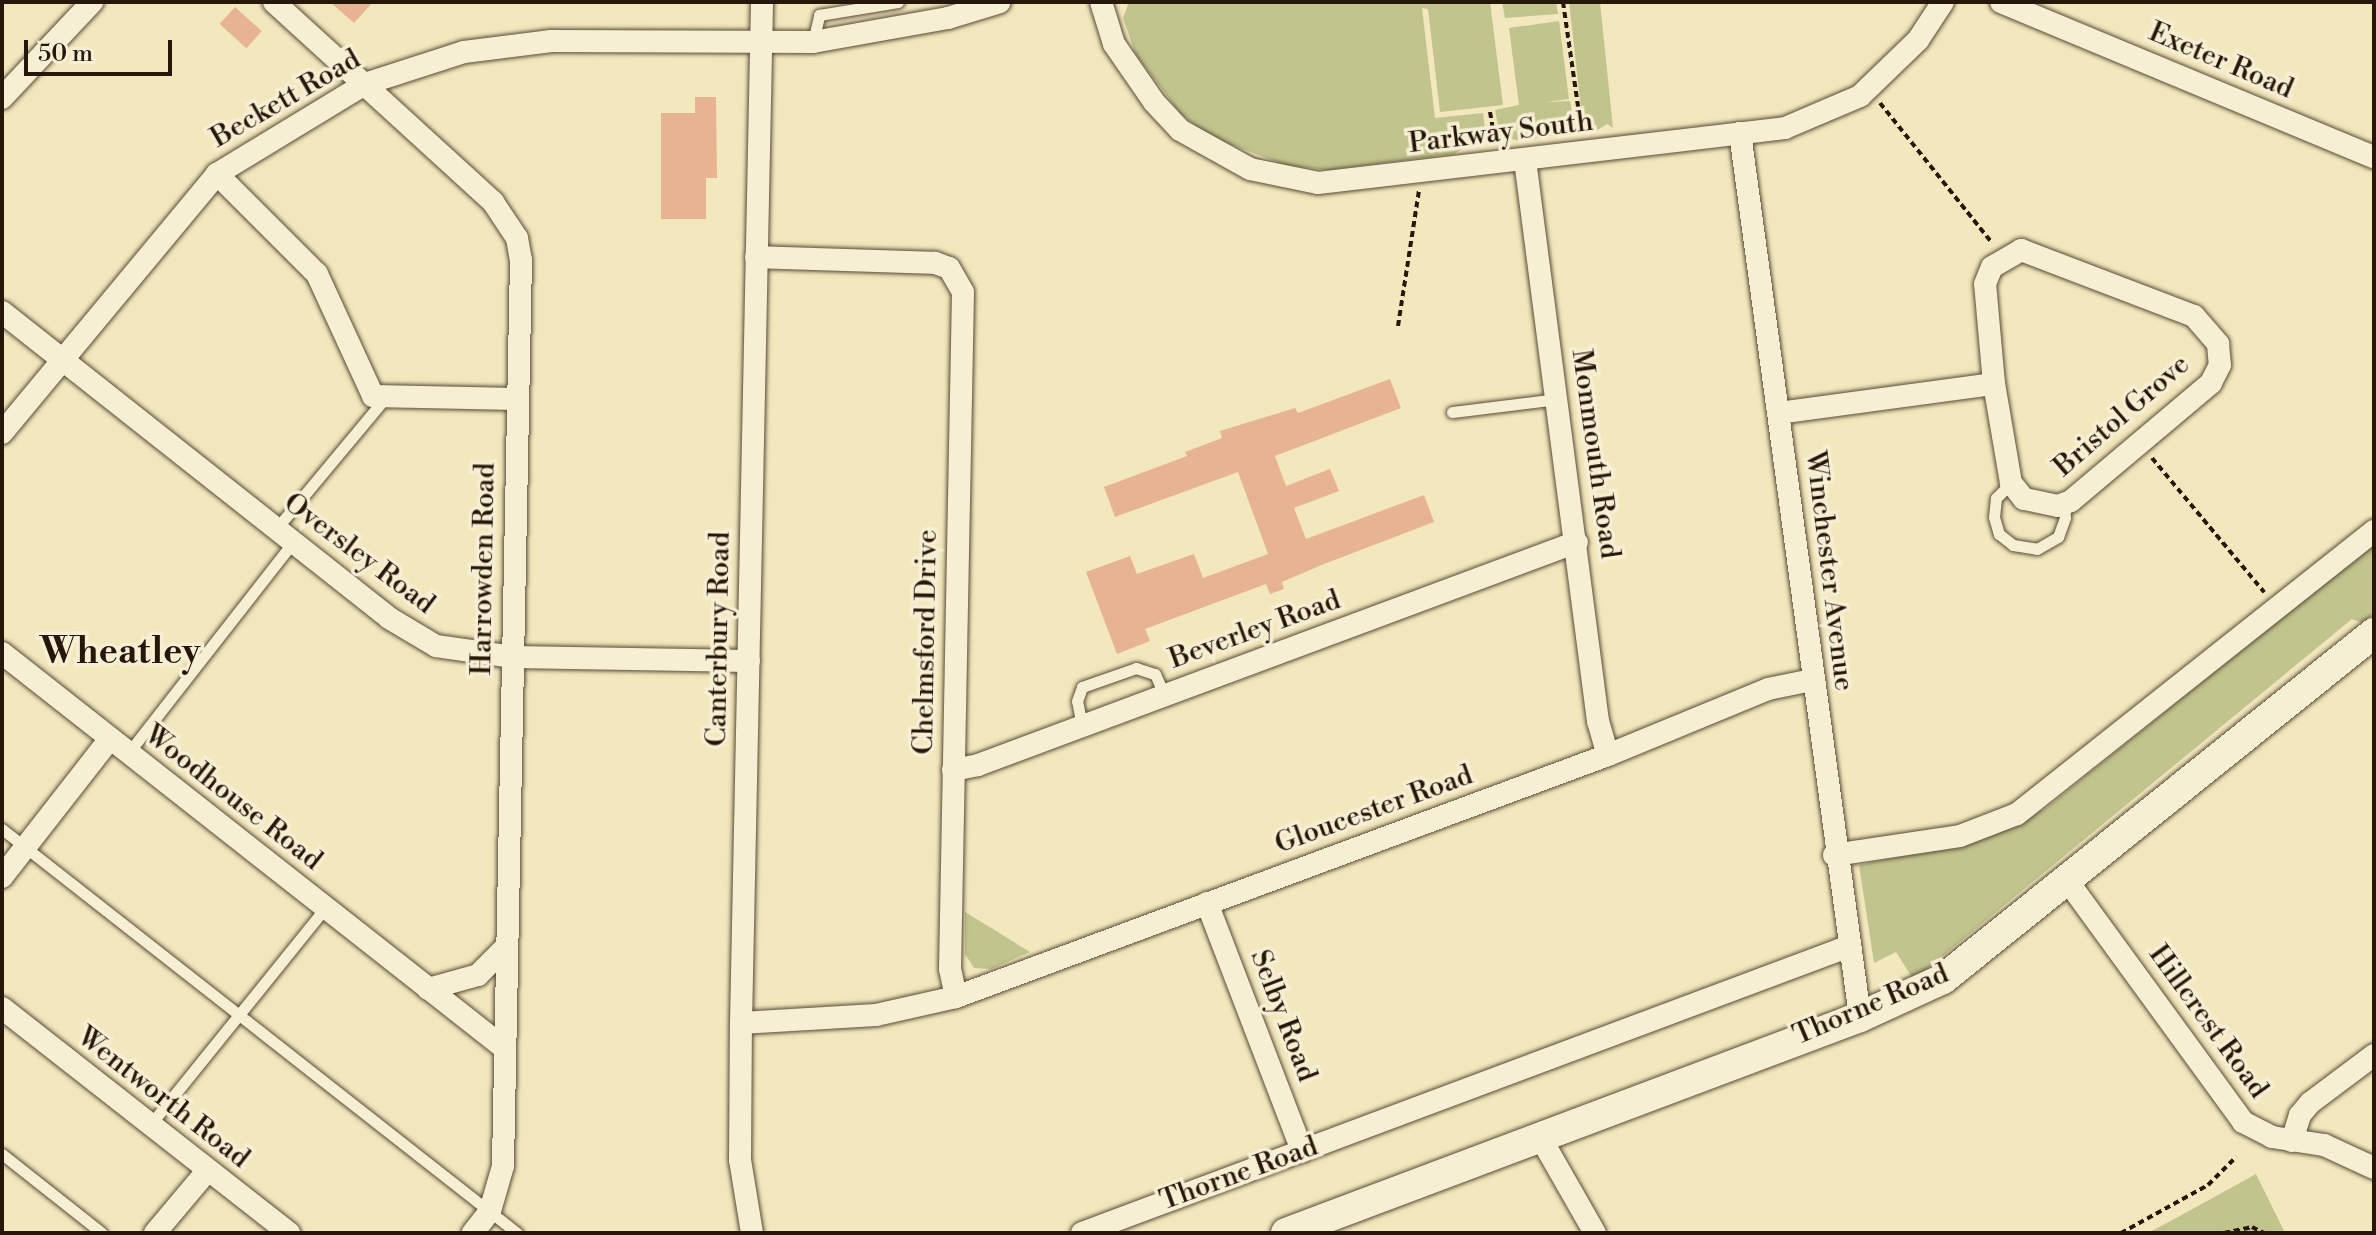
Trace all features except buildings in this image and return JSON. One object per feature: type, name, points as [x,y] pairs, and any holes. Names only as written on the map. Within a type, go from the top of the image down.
[{"type":"street","points":[[2,98],[92,2]]},
{"type":"street","name":"Harrowden Road","points":[[274,2],[493,202],[517,238],[517,399],[503,1166],[490,1211],[473,1233]]},
{"type":"street","name":"Canterbury Road","points":[[752,1233],[740,1160],[741,1023],[762,2]]},
{"type":"street","name":"Beckett Road","points":[[2,433],[217,174],[365,84],[464,52],[551,41],[813,42],[948,18],[997,2]]},
{"type":"street","name":"Parkway South","points":[[1101,2],[1114,44],[1154,102],[1180,130],[1221,157],[1250,169],[1318,183],[1785,128],[1818,117],[1868,89],[1918,40],[1943,2]]},
{"type":"street","name":"Exeter Road","points":[[2001,2],[2374,157]]},
{"type":"street","name":"Winchester Avenue","points":[[1740,133],[1779,413],[1834,855],[1860,1017]]},
{"type":"street","name":"Monmouth Road","points":[[1525,160],[1598,721],[1608,755]]},
{"type":"street","points":[[217,174],[317,274],[333,301],[366,389],[386,397],[517,399]]},
{"type":"street","name":"Bristol Grove","points":[[2021,250],[2039,254],[2194,316],[2218,344],[2220,365],[2211,383],[2064,504],[2042,506],[2024,499],[2011,483],[1994,384],[1985,284],[1992,267],[2003,257],[2021,250]]},
{"type":"street","name":"Chelmsford Drive","points":[[756,257],[935,263],[949,268],[963,292],[950,969],[956,997]]},
{"type":"street","name":"Oversley Road","points":[[2,312],[414,636],[461,653],[513,657],[749,661]]},
{"type":"street","points":[[1779,413],[1994,384]]},
{"type":"street","points":[[1834,855],[1960,836],[2017,814],[2374,531]]},
{"type":"street","name":"Beverley Road","points":[[953,770],[1165,696],[1577,542]]},
{"type":"street","name":"Thorne Road","points":[[1286,1233],[1539,1135],[1860,1017],[1943,979],[2069,883],[2374,633]]},
{"type":"street","name":"Woodhouse Road","points":[[2,653],[503,1047]]},
{"type":"street","name":"Gloucester Road","points":[[956,997],[1608,755],[1768,689],[1812,680]]},
{"type":"street","points":[[2,877],[120,746]]},
{"type":"street","name":"Hillcrest Road","points":[[2069,883],[2243,1122],[2292,1141],[2324,1145],[2374,1168]]},
{"type":"street","name":"Selby Road","points":[[1207,903],[1302,1151]]},
{"type":"street","name":"Thorne Road","points":[[1082,1233],[1847,947]]},
{"type":"street","points":[[428,989],[478,975],[505,948]]},
{"type":"street","points":[[741,1023],[876,1015],[956,997]]},
{"type":"street","name":"Wentworth Road","points":[[2,1008],[289,1233]]},
{"type":"street","points":[[2292,1141],[2300,1115],[2310,1103],[2374,1055]]},
{"type":"street","points":[[1539,1135],[1595,1233]]},
{"type":"street","points":[[155,1233],[207,1171]]},
{"type":"lane","points":[[813,42],[819,15],[898,2]]},
{"type":"lane","points":[[120,746],[285,536],[386,397]]},
{"type":"lane","points":[[1452,412],[1558,399]]},
{"type":"lane","points":[[2011,483],[1996,498],[1994,517],[1999,534],[2013,545],[2037,549],[2058,537],[2065,518],[2064,504]]},
{"type":"lane","points":[[1082,726],[1077,701],[1082,687],[1136,668],[1155,674],[1165,696]]},
{"type":"lane","points":[[2,829],[517,1233]]},
{"type":"lane","points":[[150,1126],[325,908]]},
{"type":"lane","points":[[2,1155],[102,1233]]},
{"type":"path","points":[[1563,2],[1584,153]]},
{"type":"path","points":[[1868,89],[2003,257]]},
{"type":"path","points":[[1490,112],[1498,163]]},
{"type":"path","points":[[1398,326],[1422,173]]},
{"type":"path","points":[[2140,443],[2276,606]]},
{"type":"path","points":[[2121,1233],[2208,1185],[2236,1157]]},
{"type":"path","points":[[2224,1233],[2252,1227],[2264,1233]]},
{"type":"green space","points":[[1129,2],[1490,2],[1503,105],[1440,112],[1428,9],[1422,8],[1435,118],[1483,113],[1486,136],[1454,154],[1329,170],[1288,166],[1211,137],[1181,114],[1136,55],[1123,18]]},
{"type":"green space","points":[[1502,2],[1556,2],[1558,14],[1505,18]]},
{"type":"green space","points":[[1569,2],[1600,2],[1613,128],[1607,124],[1596,131],[1582,117]]},
{"type":"green space","points":[[1559,21],[1569,99],[1546,102],[1570,101],[1575,126],[1571,132],[1520,141],[1500,136],[1495,110],[1519,105],[1509,28]]},
{"type":"green space","points":[[2374,543],[2374,614],[2362,623],[2352,619],[1922,973],[1913,979],[1896,952],[1874,963],[1859,865],[1956,845],[2022,822],[2046,808]]},
{"type":"green space","points":[[965,912],[1030,952],[991,969],[974,968],[965,954]]},
{"type":"green space","points":[[2256,1174],[2285,1233],[2148,1233],[2178,1217]]},
{"type":"district","name":"Wheatley","points":[[120,653]]}]
